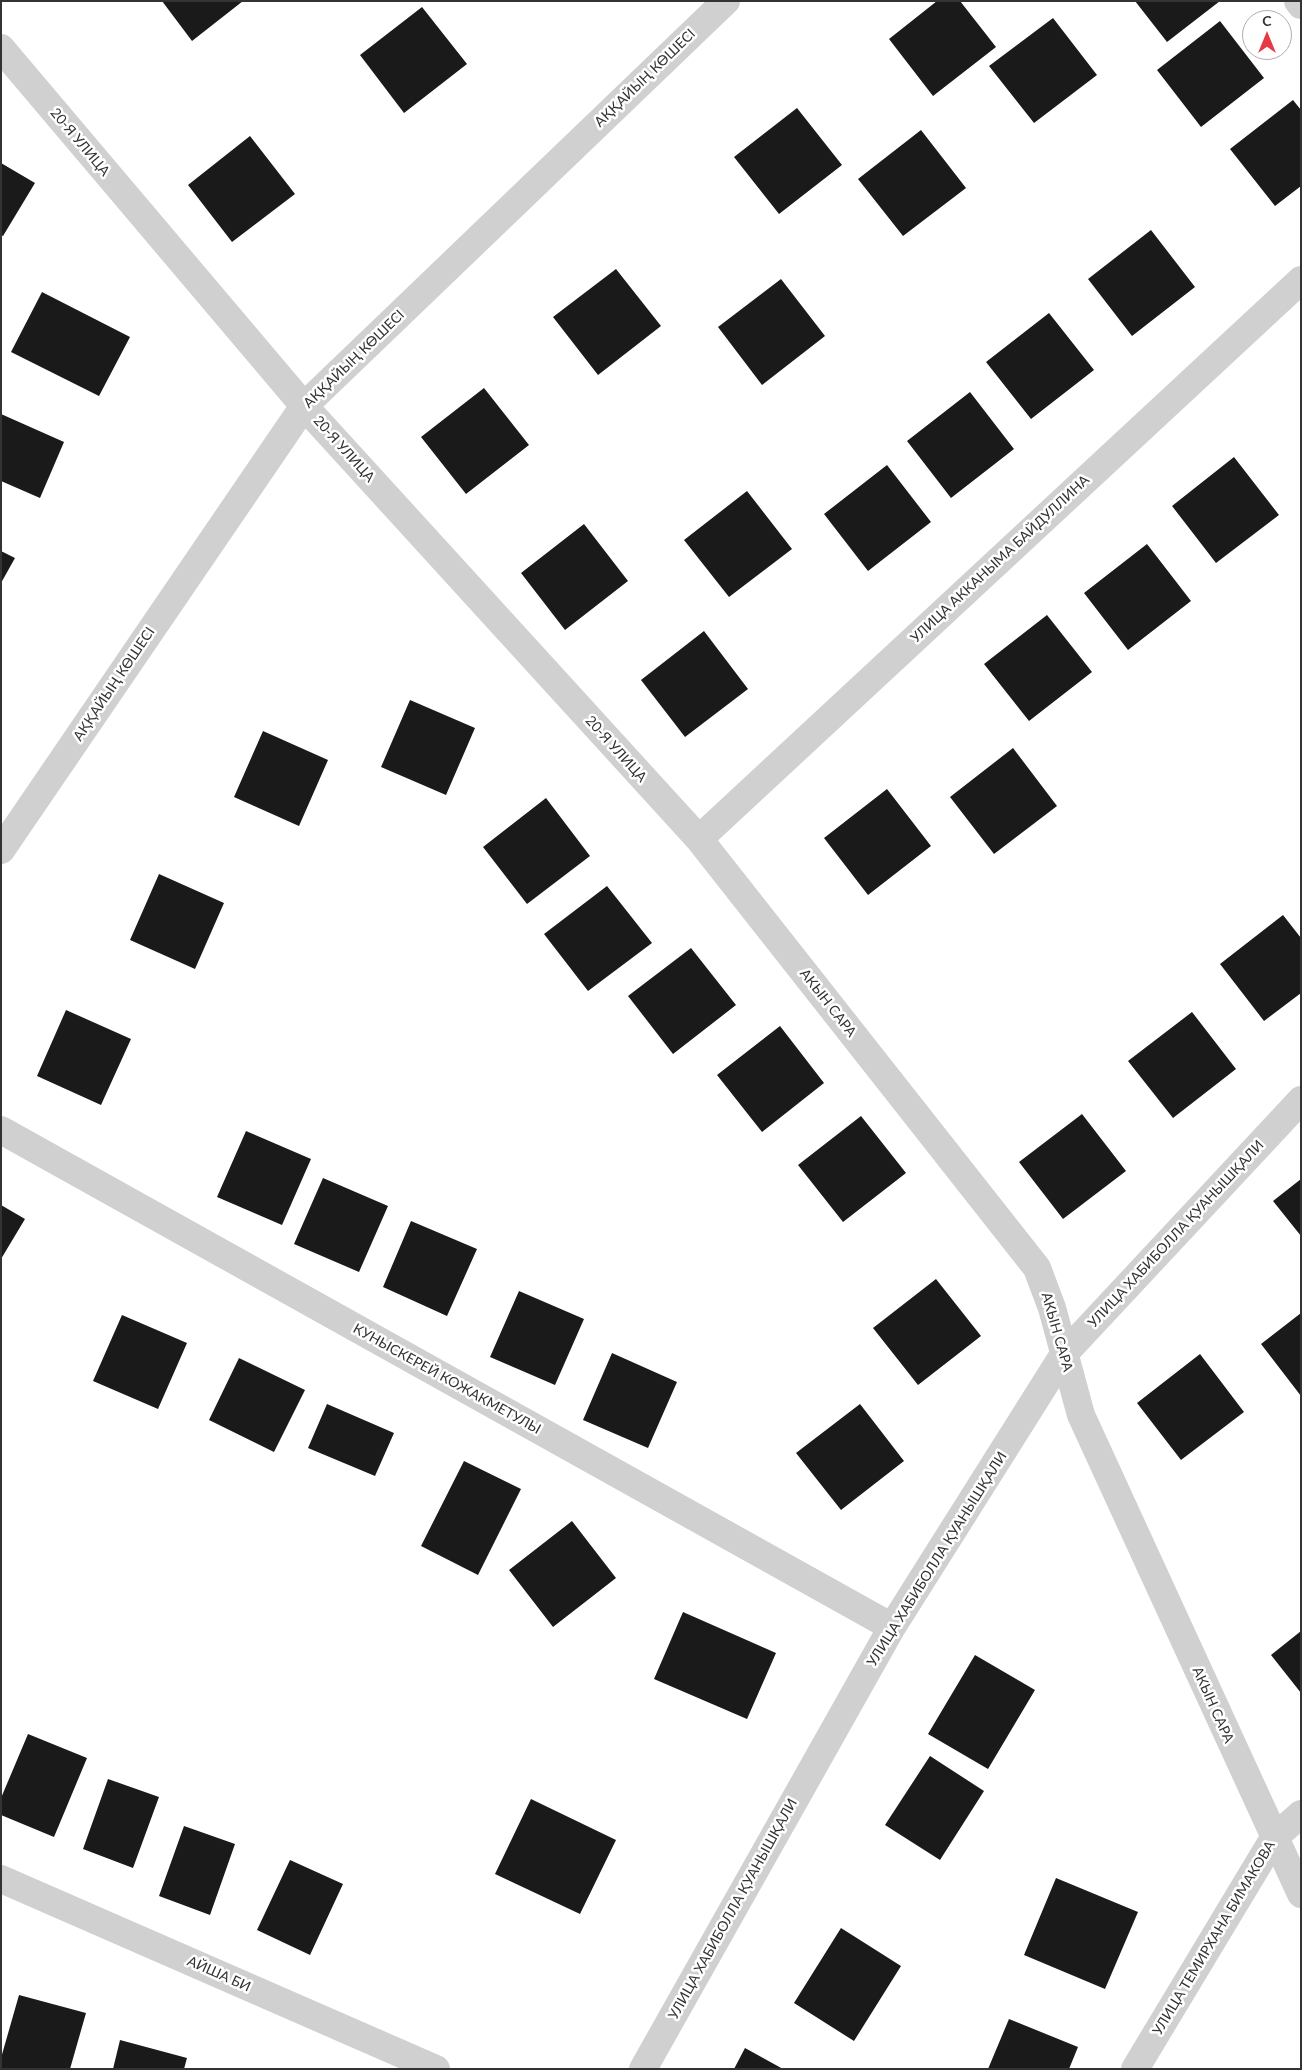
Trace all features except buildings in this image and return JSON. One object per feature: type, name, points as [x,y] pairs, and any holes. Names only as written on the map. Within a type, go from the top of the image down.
[{"type":"street","name":"АҚҚАЙЫҢ КӨШЕСІ","points":[[1,850],[304,406],[726,1]]},
{"type":"street","points":[[1298,1],[1301,5]]},
{"type":"street","name":"20-Я УЛИЦА","points":[[1,48],[304,406],[699,839]]},
{"type":"street","name":"УЛИЦА АККАНЫМА БАЙДУЛЛИНА","points":[[699,839],[1301,280]]},
{"type":"street","name":"АКЫН САРА","points":[[699,839],[1037,1268],[1052,1308],[1081,1415],[1301,1894]]},
{"type":"street","name":"УЛИЦА ХАБИБОЛЛА ҚУАНЫШҚАЛИ","points":[[643,2069],[892,1627],[1064,1354],[1301,1100]]},
{"type":"street","name":"КУНЫСКЕРЕЙ КОЖАКМЕТУЛЫ","points":[[1,1130],[892,1627]]},
{"type":"street","name":"УЛИЦА ТЕМИРХАНА БИМАКОВА","points":[[1135,2069],[1274,1838],[1301,1814]]},
{"type":"street","name":"АЙША БИ","points":[[1,1879],[436,2069]]}]
